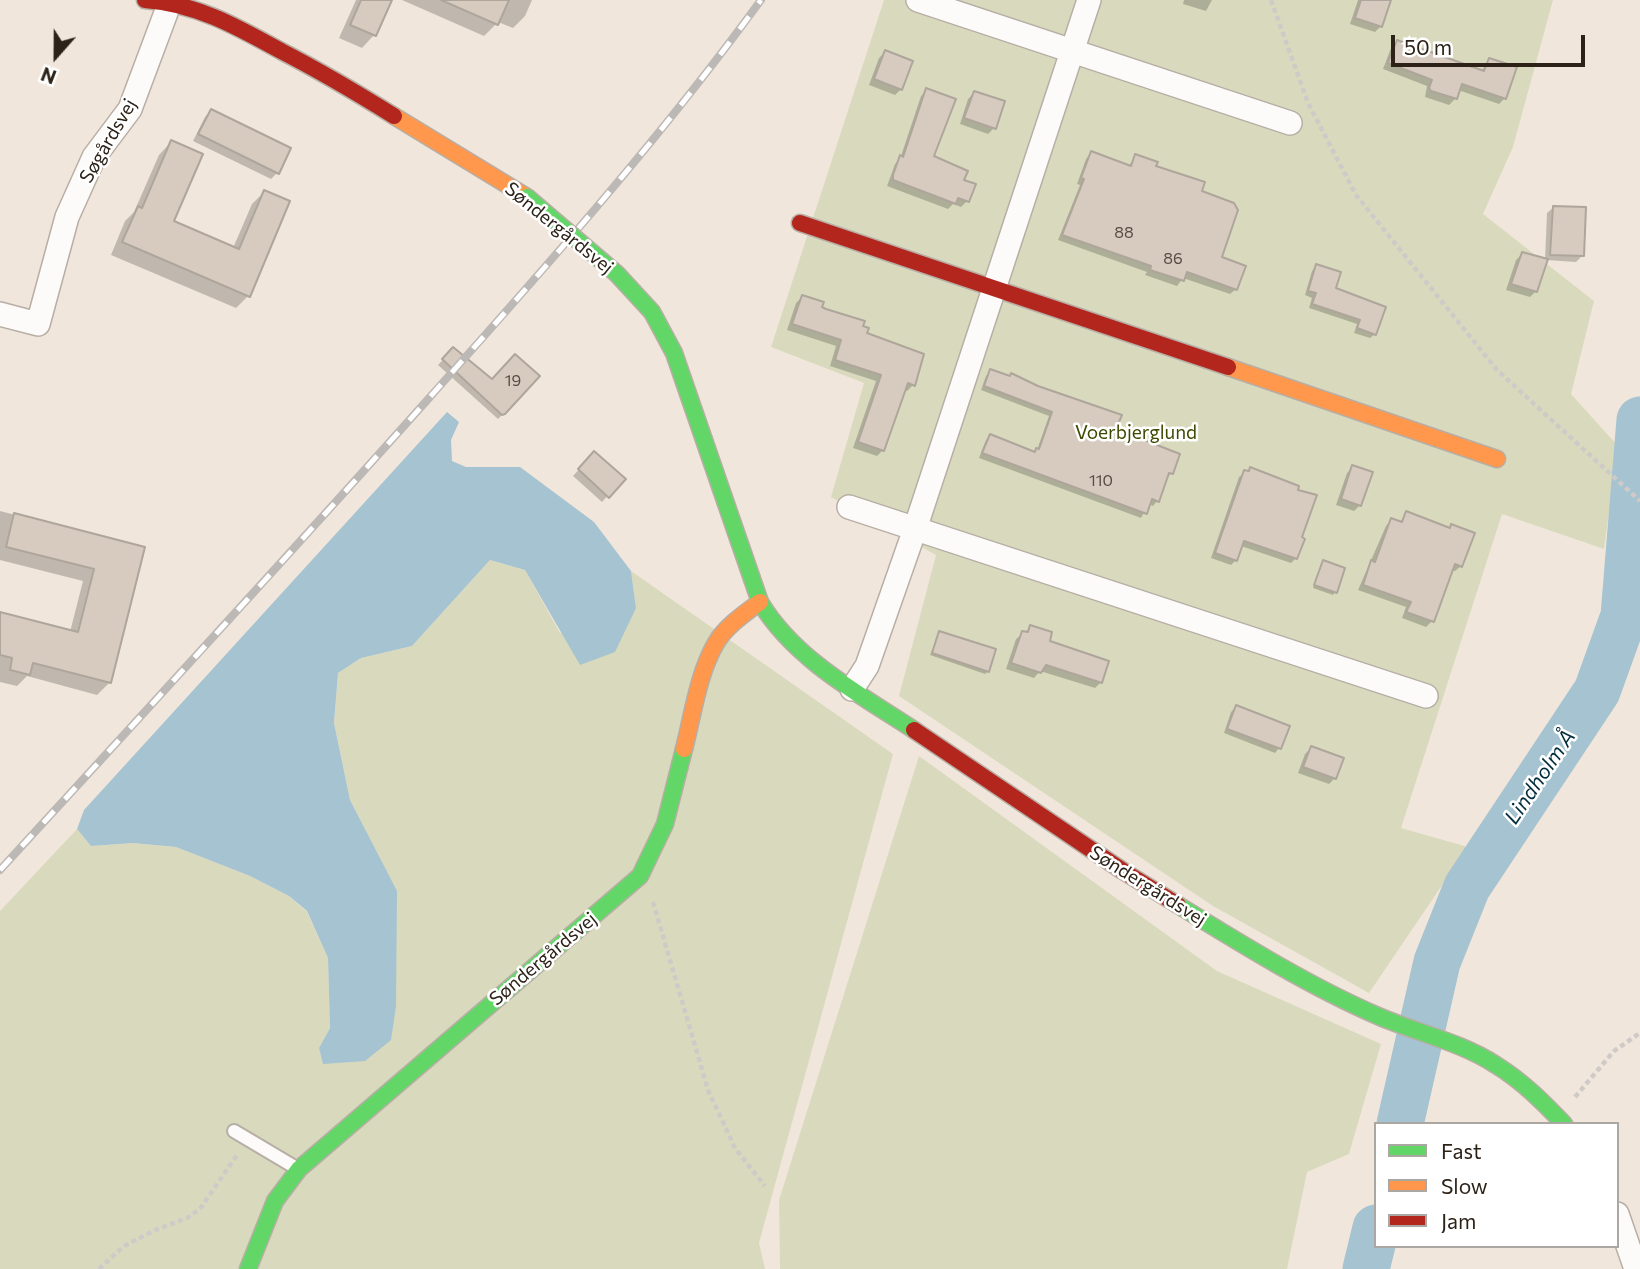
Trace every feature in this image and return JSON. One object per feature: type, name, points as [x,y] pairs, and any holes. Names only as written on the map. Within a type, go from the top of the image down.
[{"type":"street","name":"Søndergårdsvej","points":[[145,0],[170,2],[223,19],[330,77],[527,197],[617,274],[652,312],[674,353],[760,603],[773,624],[797,648],[852,689],[1123,871],[1294,974],[1378,1016],[1451,1043],[1494,1063],[1528,1087],[1562,1120]]},
{"type":"street","points":[[918,0],[1290,123]]},
{"type":"street","points":[[852,689],[867,666],[915,529],[1088,0]]},
{"type":"street","name":"Søgårdsvej","points":[[0,314],[38,324],[67,217],[94,158],[130,109],[170,2]]},
{"type":"street","points":[[800,223],[1497,459]]},
{"type":"street","points":[[849,507],[1426,696]]},
{"type":"street","name":"Søndergårdsvej","points":[[248,1269],[275,1201],[299,1169],[328,1141],[640,876],[665,824],[705,667],[717,641],[743,615],[760,603]]},
{"type":"street","points":[[1619,1220],[1636,1269]]},
{"type":"lane","points":[[234,1131],[299,1169]]},
{"type":"path","points":[[1271,0],[1308,103],[1356,195],[1497,370],[1640,501]]},
{"type":"path","points":[[640,876],[656,907],[708,1090],[735,1148],[765,1186]]},
{"type":"path","points":[[1562,1120],[1614,1051],[1640,1033]]},
{"type":"path","points":[[99,1269],[124,1246],[187,1218],[200,1209],[246,1138]]},
{"type":"green space","name":"Voerbjerglund","points":[[884,0],[1553,0],[1513,147],[1483,214],[1594,301],[1571,394],[1618,446],[1604,549],[1502,514],[1401,828],[1468,847],[1369,993],[1213,906],[899,696],[936,555],[831,497],[864,383],[771,347]]},
{"type":"green space","points":[[490,560],[525,570],[560,633],[636,608],[631,571],[893,754],[759,1243],[765,1269],[0,1269],[0,911],[77,829],[91,846],[133,843],[176,847],[250,876],[289,896],[307,912],[328,958],[330,1028],[319,1048],[323,1063],[397,892],[350,800],[334,723],[338,673],[361,658],[412,646]]},
{"type":"green space","points":[[919,756],[1217,971],[1381,1044],[1349,1154],[1307,1172],[1287,1269],[780,1269],[779,1200]]},
{"type":"water","points":[[447,412],[459,422],[451,440],[452,461],[466,467],[520,467],[594,522],[631,571],[636,608],[615,652],[580,665],[525,570],[490,560],[412,646],[361,658],[338,673],[334,723],[350,800],[397,891],[396,1006],[391,1040],[365,1061],[323,1064],[319,1048],[330,1028],[328,958],[307,911],[289,896],[250,876],[176,847],[133,843],[91,846],[77,829],[84,810]]},
{"type":"building","points":[[361,0],[392,0],[376,36],[350,25]]},
{"type":"building","points":[[441,0],[509,0],[498,25]]},
{"type":"building","points":[[1361,0],[1391,0],[1382,27],[1355,18]]},
{"type":"building","points":[[1397,40],[1484,71],[1489,58],[1517,67],[1506,99],[1462,84],[1457,99],[1431,91],[1429,88],[1432,80],[1388,63]]},
{"type":"building","points":[[885,50],[913,61],[902,90],[874,79]]},
{"type":"building","points":[[926,88],[956,99],[934,156],[968,171],[964,180],[976,184],[969,202],[958,198],[956,204],[893,180]]},
{"type":"building","points":[[974,91],[1005,101],[996,129],[964,118]]},
{"type":"building","points":[[211,109],[291,148],[279,174],[198,134]]},
{"type":"building","points":[[171,140],[203,154],[174,221],[239,249],[264,190],[290,201],[250,297],[122,242],[138,206],[142,208]]},
{"type":"building","points":[[1091,151],[1131,166],[1135,154],[1158,162],[1156,166],[1205,182],[1202,191],[1234,203],[1238,210],[1222,257],[1246,266],[1237,290],[1187,272],[1184,281],[1150,270],[1151,266],[1062,235],[1084,179],[1081,178]]},
{"type":"building","points":[[1553,206],[1586,207],[1584,256],[1550,255]]},
{"type":"building","points":[[1522,252],[1548,259],[1537,292],[1511,284]]},
{"type":"building","points":[[1316,264],[1341,272],[1336,288],[1386,307],[1376,335],[1357,328],[1360,320],[1312,304],[1316,293],[1308,291]]},
{"type":"building","points":[[802,295],[824,302],[822,307],[826,309],[865,321],[863,326],[869,328],[867,333],[924,354],[915,386],[908,383],[884,451],[858,442],[881,375],[835,360],[841,340],[792,324]]},
{"type":"building","points":[[453,347],[492,379],[515,354],[540,376],[502,415],[442,359]]},
{"type":"building","points":[[990,369],[1010,376],[1011,373],[1038,386],[1122,415],[1116,429],[1180,454],[1173,474],[1169,473],[1159,502],[1152,499],[1147,514],[982,453],[990,434],[1035,452],[1036,448],[1039,449],[1052,412],[984,386]]},
{"type":"building","points":[[594,451],[626,479],[609,498],[578,469]]},
{"type":"building","points":[[1352,465],[1373,472],[1361,506],[1341,499]]},
{"type":"building","points":[[1250,467],[1299,486],[1298,490],[1317,495],[1297,559],[1244,541],[1237,561],[1215,553],[1244,470],[1249,471]]},
{"type":"building","points":[[1406,511],[1450,528],[1451,524],[1475,533],[1462,567],[1455,564],[1434,622],[1406,612],[1411,602],[1363,585],[1371,560],[1375,562],[1391,518],[1402,522]]},
{"type":"building","points":[[14,513],[145,547],[111,683],[33,663],[30,675],[10,670],[12,658],[0,655],[0,612],[78,632],[94,569],[6,547]]},
{"type":"building","points":[[1323,560],[1345,568],[1337,593],[1314,585]]},
{"type":"building","points":[[1030,625],[1052,632],[1050,641],[1109,661],[1102,683],[1046,665],[1041,673],[1011,663],[1022,631],[1028,632]]},
{"type":"building","points":[[939,631],[996,649],[989,672],[932,653]]},
{"type":"building","points":[[1236,705],[1290,726],[1281,749],[1227,729]]},
{"type":"building","points":[[1311,746],[1344,758],[1336,779],[1303,767]]},
{"type":"waterway","name":"Lindholm Å","points":[[1400,1122],[1437,962],[1467,887],[1597,691],[1624,616],[1640,420]]},
{"type":"waterway","name":"Lindholm Å","points":[[1366,1269],[1374,1236]]},
{"type":"railway","points":[[0,870],[516,301],[683,103],[761,0]]},
{"type":"traffic: fast","points":[[527,197],[617,274]]},
{"type":"traffic: fast","points":[[617,274],[652,312],[674,353],[760,602],[774,622],[809,658],[850,689],[914,730]]},
{"type":"traffic: fast","points":[[248,1269],[275,1201],[299,1169],[640,876],[665,824],[684,749]]},
{"type":"traffic: fast","points":[[1178,905],[1327,992],[1378,1016],[1482,1057],[1506,1071],[1562,1122]]},
{"type":"traffic: slow","points":[[394,116],[527,197]]},
{"type":"traffic: slow","points":[[1228,367],[1497,459]]},
{"type":"traffic: slow","points":[[684,749],[700,681],[716,643],[730,626],[760,602]]},
{"type":"traffic: jam","points":[[145,0],[182,6],[232,25],[324,74],[394,116]]},
{"type":"traffic: jam","points":[[800,223],[1228,367]]},
{"type":"traffic: jam","points":[[914,730],[1178,905]]}]
